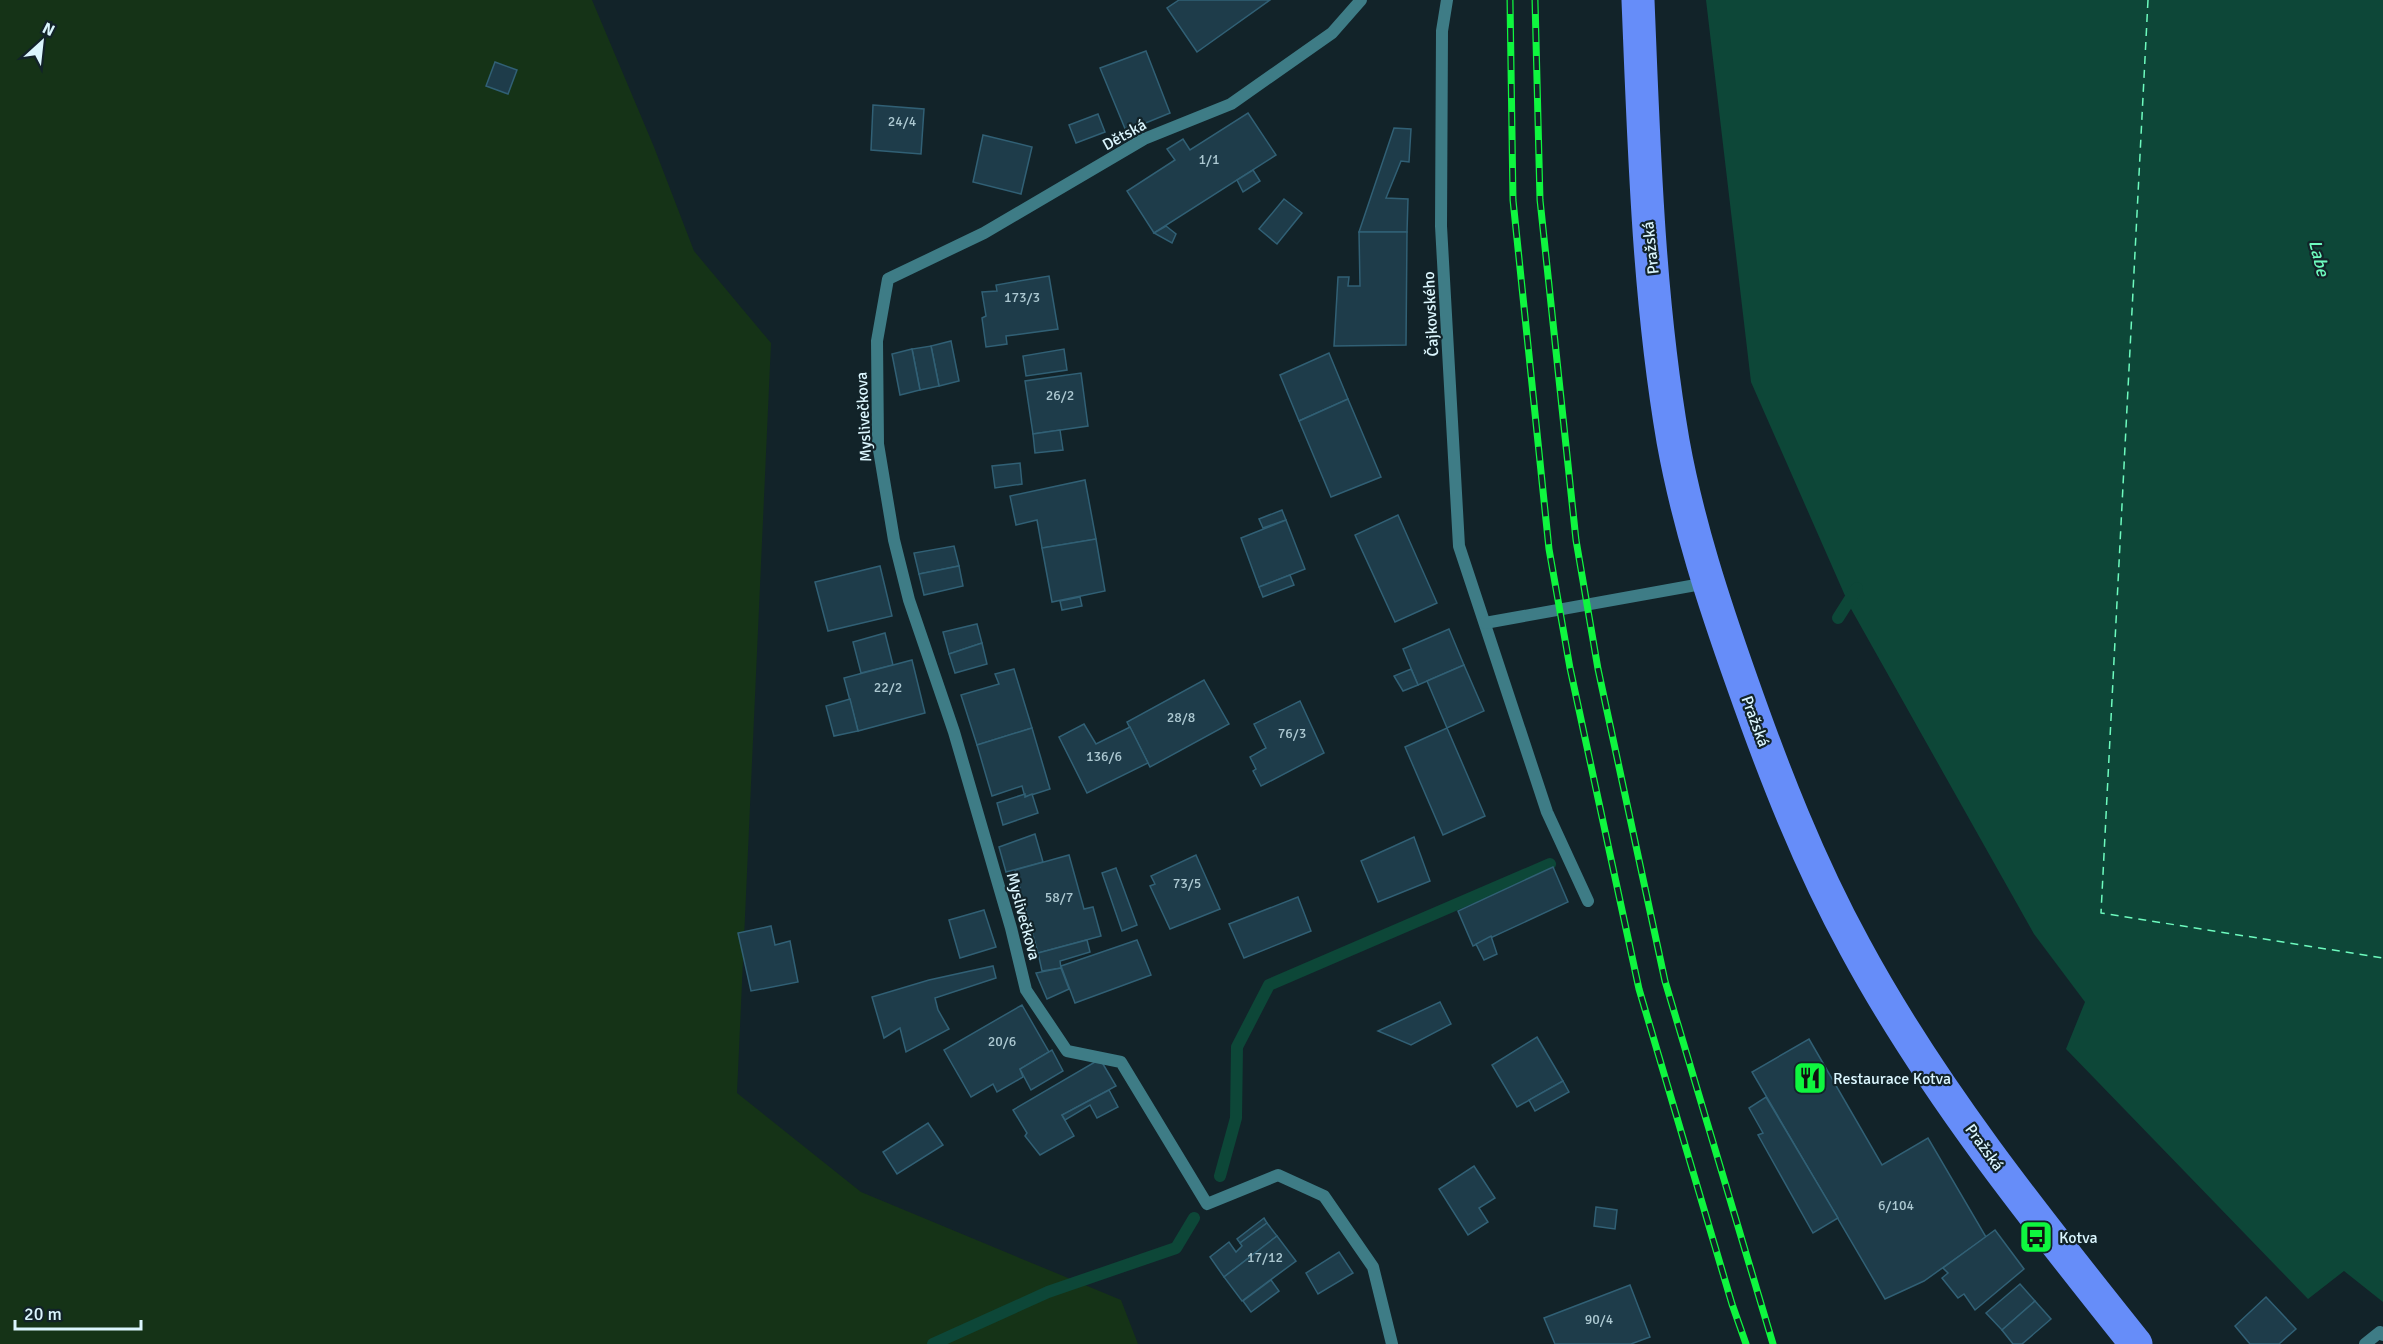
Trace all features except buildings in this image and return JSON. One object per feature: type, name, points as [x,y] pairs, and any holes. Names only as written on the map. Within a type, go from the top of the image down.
[{"type":"main road","name":"Pražská","points":[[1638,0],[1647,216],[1658,331],[1674,443],[1707,583],[1766,751],[1810,857],[1855,947],[1913,1045],[1990,1154],[2136,1344]]},
{"type":"street","name":"Dětská","points":[[888,279],[984,232],[1144,139],[1231,105],[1332,33],[1361,0]]},
{"type":"street","name":"Čajkovského","points":[[1447,0],[1442,31],[1441,226],[1459,546],[1546,812],[1588,901]]},
{"type":"street","name":"Myslivečkova","points":[[888,279],[877,341],[878,444],[894,540],[909,600],[954,732],[1011,928],[1026,990],[1067,1051],[1121,1062],[1207,1204],[1278,1175],[1324,1196],[1373,1267],[1392,1344]]},
{"type":"street","points":[[1485,623],[1707,583]]},
{"type":"street","points":[[2365,1344],[2380,1332],[2383,1335]]},
{"type":"shaded area","points":[[0,0],[592,0],[654,147],[694,251],[771,343],[737,1093],[861,1192],[1121,1300],[1138,1344],[0,1344]]},
{"type":"water","name":"Labe","points":[[1706,0],[2383,0],[2383,1302],[2344,1271],[2308,1299],[2066,1049],[2085,1002],[2034,934],[1850,607],[1751,382]]},
{"type":"waterway","points":[[1838,618],[1857,588]]},
{"type":"waterway","points":[[1220,1176],[1236,1118],[1237,1047],[1269,985],[1550,864]]},
{"type":"waterway","points":[[933,1344],[1048,1292],[1176,1248],[1194,1218]]},
{"type":"ferry route","points":[[2148,0],[2101,913],[2383,958]]},
{"type":"railway","points":[[1510,0],[1513,200],[1549,549],[1570,668],[1639,989],[1732,1304],[1746,1344]]},
{"type":"railway","points":[[1535,0],[1540,200],[1576,540],[1598,669],[1665,981],[1773,1344]]},
{"type":"place","name":"Restaurace Kotva","points":[[1810,1078]]},
{"type":"place","name":"Kotva","points":[[2036,1237]]}]
